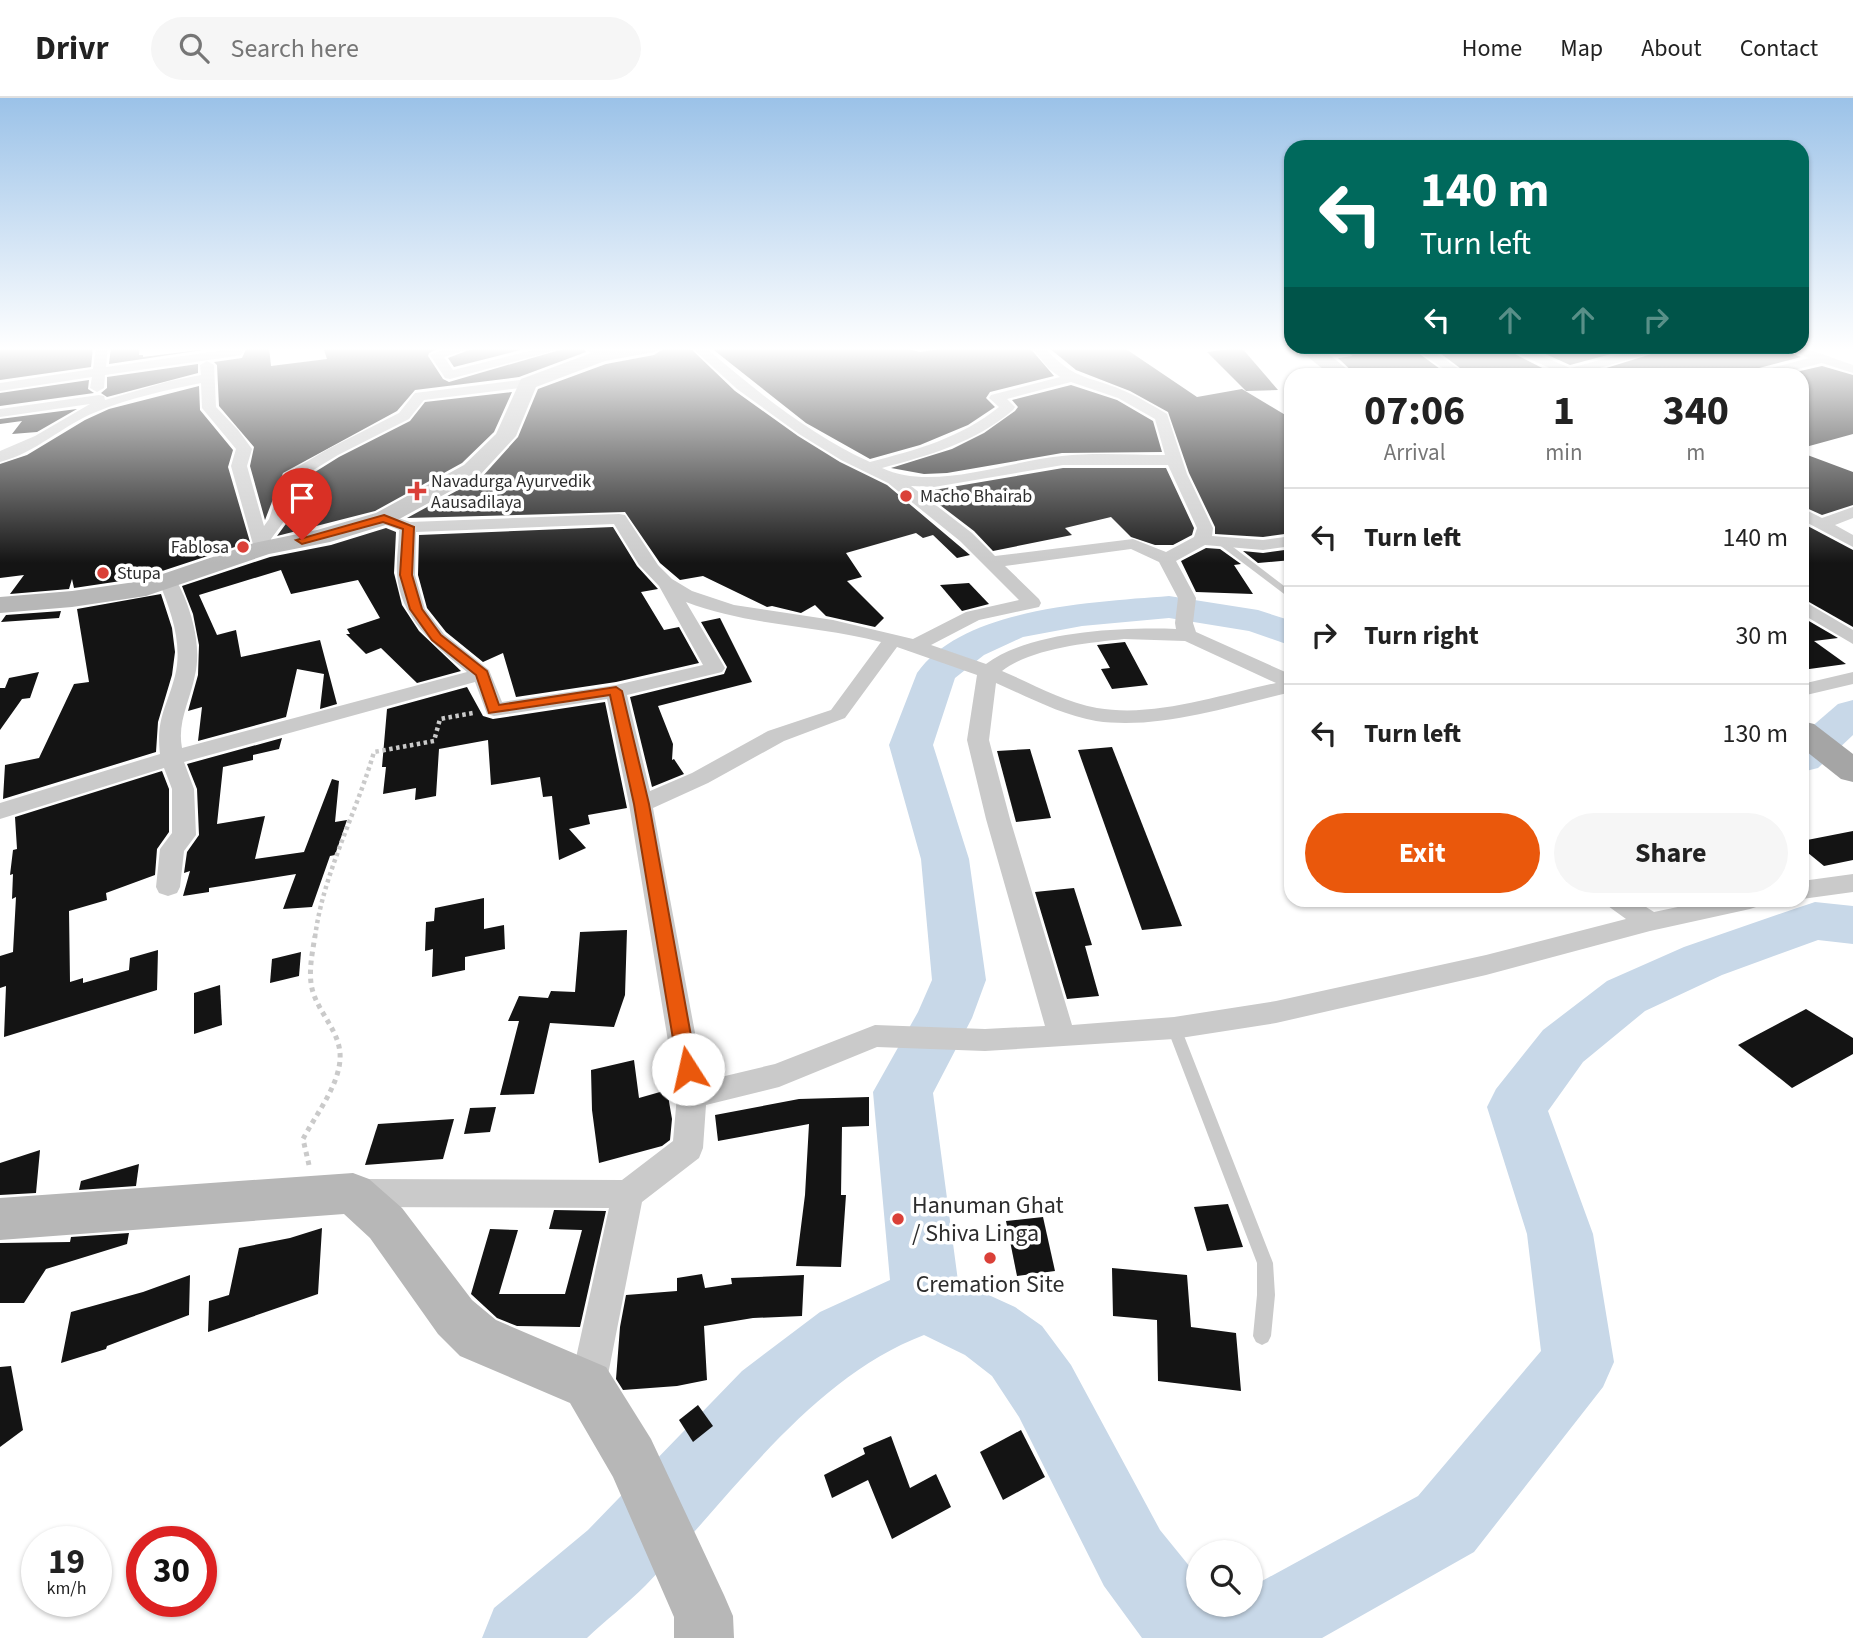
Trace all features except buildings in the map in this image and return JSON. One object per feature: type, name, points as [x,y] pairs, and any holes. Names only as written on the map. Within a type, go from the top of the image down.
[{"type":"main road","points":[[0,605],[103,595],[168,582],[262,544],[321,537],[384,518],[421,500],[471,470],[505,436],[512,419]]},
{"type":"main road","points":[[1809,737],[1849,768]]},
{"type":"main road","points":[[0,1219],[334,1194],[386,1223],[456,1317],[478,1338],[588,1385],[632,1458],[704,1627]]},
{"type":"street","points":[[0,457],[40,439],[70,419]]},
{"type":"street","points":[[219,419],[244,449],[239,466],[262,544]]},
{"type":"street","points":[[262,544],[277,520],[290,478],[332,452],[399,419]]},
{"type":"street","points":[[787,419],[804,431],[894,480],[951,524],[1031,603],[973,616],[923,649]]},
{"type":"street","points":[[870,467],[967,438],[996,419]]},
{"type":"street","points":[[1162,419],[1173,460],[1193,508],[1205,528],[1202,540]]},
{"type":"street","points":[[894,480],[934,482],[1063,460],[1173,460]]},
{"type":"street","points":[[1821,524],[1853,512]]},
{"type":"street","points":[[1809,517],[1853,542]]},
{"type":"street","points":[[384,518],[408,527],[619,519],[647,563],[665,582],[715,668],[616,691],[494,710],[482,674],[437,638],[416,609],[406,575],[408,527]]},
{"type":"street","points":[[1166,559],[1202,540],[1263,545],[1284,542]]},
{"type":"street","points":[[991,562],[1133,544],[1166,559],[1187,598],[1186,629]]},
{"type":"street","points":[[168,582],[183,616],[186,639],[186,673],[168,730],[172,758],[183,789],[184,835],[173,849],[168,887]]},
{"type":"street","points":[[665,582],[687,595],[721,606],[780,620],[854,629],[923,649],[1095,714],[1131,716],[1212,703],[1284,686]]},
{"type":"street","points":[[1809,610],[1853,638]]},
{"type":"street","points":[[981,669],[1009,656],[1084,638],[1186,629],[1284,680]]},
{"type":"street","points":[[641,804],[700,778],[776,736],[838,713],[892,640]]},
{"type":"street","points":[[981,669],[978,740],[998,819],[1062,1037]]},
{"type":"street","points":[[0,811],[172,758],[482,674]]},
{"type":"street","points":[[1809,688],[1853,678]]},
{"type":"street","points":[[334,1194],[628,1194],[688,1148],[692,1096],[641,804],[616,691]]},
{"type":"street","points":[[1809,889],[1853,883]]},
{"type":"street","points":[[1628,907],[1650,922]]},
{"type":"street","points":[[692,1096],[779,1075],[875,1036],[985,1040],[1174,1028],[1276,1012],[1486,965],[1718,907]]},
{"type":"street","points":[[588,1385],[628,1194]]},
{"type":"lane","points":[[1221,542],[1284,591]]},
{"type":"lane","points":[[1174,1028],[1265,1263],[1266,1295],[1262,1336]]},
{"type":"path","points":[[334,1194],[303,1139],[340,1063],[340,1045],[313,994],[310,972],[316,926],[327,884],[361,797],[374,752],[434,741],[440,719],[494,710]]},
{"type":"waterway","points":[[926,1301],[903,1092],[944,1018],[959,980],[945,859],[911,745],[937,673],[970,647],[1013,628],[1082,615],[1169,607],[1258,621],[1284,632]]},
{"type":"waterway","points":[[1809,752],[1853,713]]},
{"type":"waterway","points":[[1241,1638],[1446,1524],[1578,1362],[1560,1234],[1517,1107],[1563,1046],[1626,996],[1703,961],[1815,921],[1853,925]]},
{"type":"waterway","points":[[524,1638],[616,1558],[768,1397],[845,1337],[885,1316],[926,1301]]},
{"type":"waterway","points":[[926,1301],[990,1331],[1017,1351],[1045,1391],[1132,1558],[1189,1633],[1205,1638]]},
{"type":"place","name":"Navadurga Ayurvedik Aausadilaya","points":[[417,491]]},
{"type":"place","name":"Macho Bhairab","points":[[906,496]]},
{"type":"place","name":"Fablosa","points":[[243,547]]},
{"type":"place","name":"Stupa","points":[[103,573]]},
{"type":"place","name":"Hanuman Ghat / Shiva Linga","points":[[898,1219]]},
{"type":"place","name":"Cremation Site","points":[[990,1258]]},
{"type":"route","points":[[302,540],[384,518],[394,524],[408,527],[406,575],[416,609],[437,638],[482,674],[494,710],[616,691],[641,804],[688,1069]]}]
